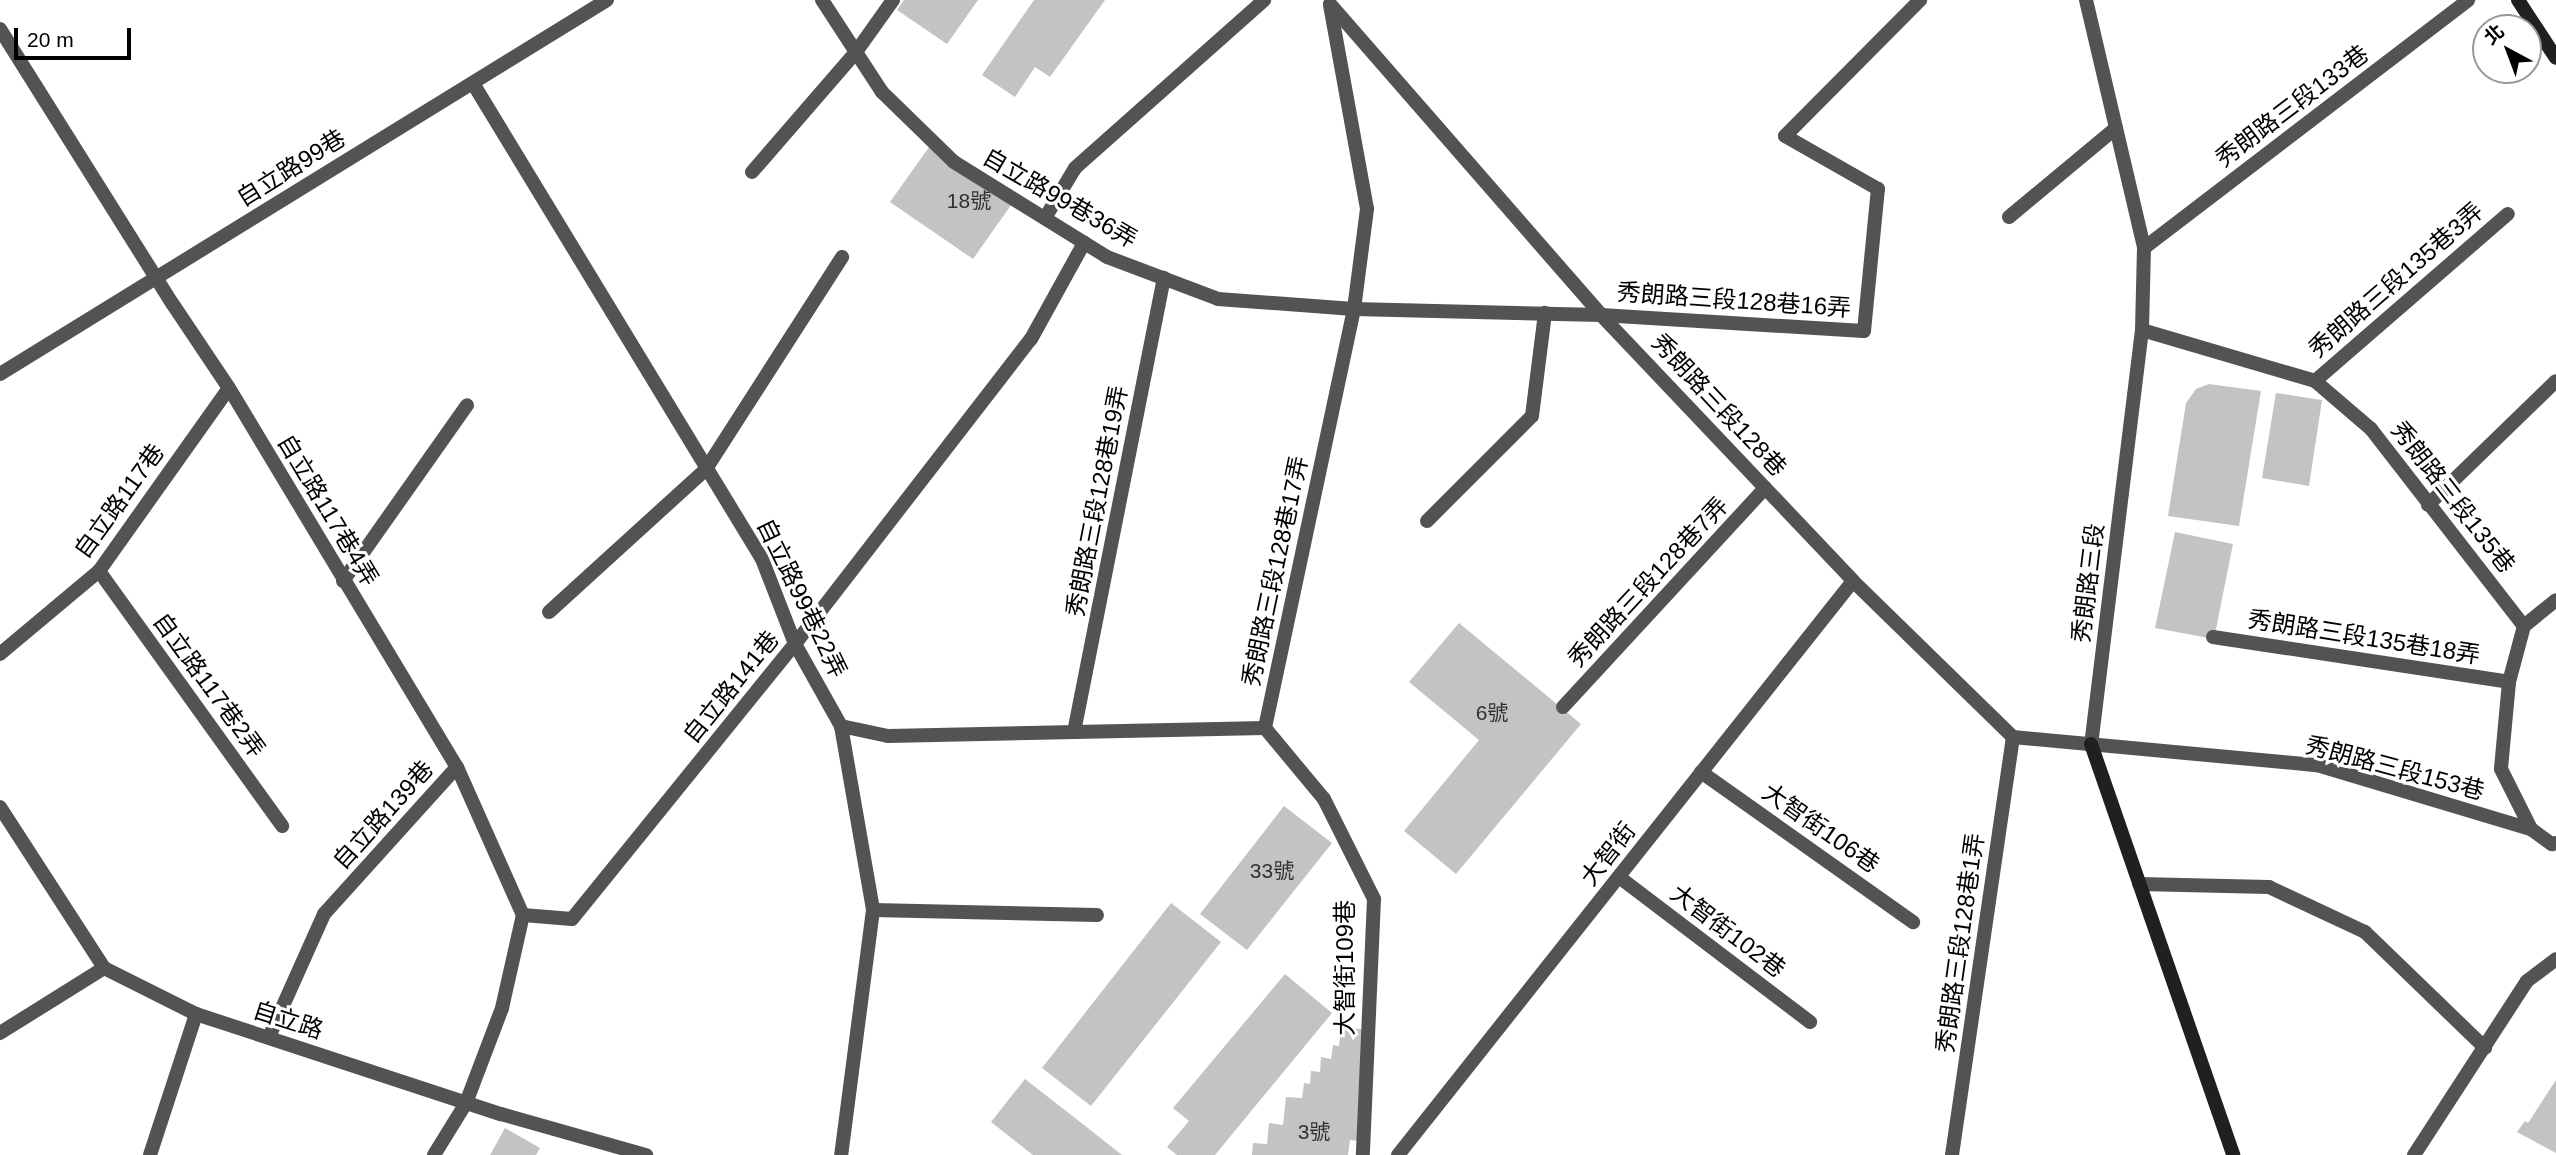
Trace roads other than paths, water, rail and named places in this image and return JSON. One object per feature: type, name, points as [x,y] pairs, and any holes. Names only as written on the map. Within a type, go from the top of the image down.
[{"type":"street","name":"自立路99巷","points":[[0,374],[474,85],[607,0]]},
{"type":"street","name":"自立路99巷36弄","points":[[822,0],[882,92],[954,162],[1107,257],[1218,299],[1354,309],[1601,314]]},
{"type":"street","points":[[752,172],[856,52],[893,0]]},
{"type":"street","points":[[1045,218],[1075,168],[1264,0]]},
{"type":"street","name":"秀朗路三段128巷16弄","points":[[1601,314],[1864,331],[1878,189],[1785,136],[1920,0]]},
{"type":"street","name":"秀朗路三段","points":[[2086,0],[2144,248],[2143,330],[2091,744],[2233,1155]]},
{"type":"street","name":"秀朗路三段133巷","points":[[2144,248],[2468,0]]},
{"type":"street","points":[[2518,0],[2556,58]]},
{"type":"street","name":"秀朗路三段128巷17弄","points":[[1265,728],[1354,309],[1367,209],[1329,2]]},
{"type":"street","name":"秀朗路三段128巷","points":[[1329,2],[1601,314],[1853,581],[2012,737]]},
{"type":"street","name":"自立路117巷4弄","points":[[0,29],[156,278],[229,388],[457,767]]},
{"type":"street","name":"自立路99巷22弄","points":[[474,85],[762,559],[795,644],[841,726],[873,910],[841,1155]]},
{"type":"street","points":[[2009,217],[2116,128]]},
{"type":"street","name":"秀朗路三段135巷3弄","points":[[2315,381],[2508,214]]},
{"type":"street","name":"自立路141巷","points":[[523,915],[572,919],[795,644],[1031,340],[1084,243]]},
{"type":"street","points":[[549,612],[706,469],[842,257]]},
{"type":"street","name":"秀朗路三段128巷19弄","points":[[1073,732],[1164,278]]},
{"type":"street","points":[[1427,521],[1532,416],[1545,313]]},
{"type":"street","name":"秀朗路三段135巷","points":[[2143,330],[2315,381],[2371,429],[2524,626]]},
{"type":"street","points":[[2428,505],[2556,381]]},
{"type":"street","name":"自立路117巷","points":[[0,654],[99,571],[229,388]]},
{"type":"street","points":[[343,581],[467,405]]},
{"type":"street","name":"秀朗路三段128巷7弄","points":[[1563,707],[1765,488]]},
{"type":"street","name":"自立路117巷2弄","points":[[99,571],[282,826]]},
{"type":"street","name":"大智街","points":[[1398,1155],[1853,581]]},
{"type":"street","points":[[2531,829],[2501,769],[2509,682],[2524,626],[2556,600]]},
{"type":"street","name":"秀朗路三段135巷18弄","points":[[2213,637],[2509,682]]},
{"type":"street","points":[[841,726],[888,736],[1265,728]]},
{"type":"street","name":"大智街109巷","points":[[1265,728],[1324,799],[1374,899],[1363,1155]]},
{"type":"street","points":[[2012,737],[2091,744]]},
{"type":"street","name":"秀朗路三段128巷1弄","points":[[1952,1155],[2012,737]]},
{"type":"street","name":"秀朗路三段153巷","points":[[2091,744],[2317,765],[2531,829],[2552,844],[2556,843]]},
{"type":"street","name":"自立路139巷","points":[[269,1037],[324,914],[457,767],[523,915]]},
{"type":"street","name":"大智街106巷","points":[[1701,772],[1913,922]]},
{"type":"street","points":[[0,807],[104,968],[0,1033]]},
{"type":"street","name":"大智街102巷","points":[[1619,877],[1810,1022]]},
{"type":"street","points":[[2139,884],[2269,887],[2365,932],[2486,1048]]},
{"type":"street","points":[[873,910],[1097,915]]},
{"type":"street","points":[[435,1155],[466,1103],[502,1008],[523,915]]},
{"type":"street","points":[[2414,1155],[2486,1048],[2527,981],[2556,959]]},
{"type":"street","name":"自立路","points":[[104,968],[196,1014],[466,1103],[646,1155]]},
{"type":"street","points":[[150,1155],[196,1014]]}]
